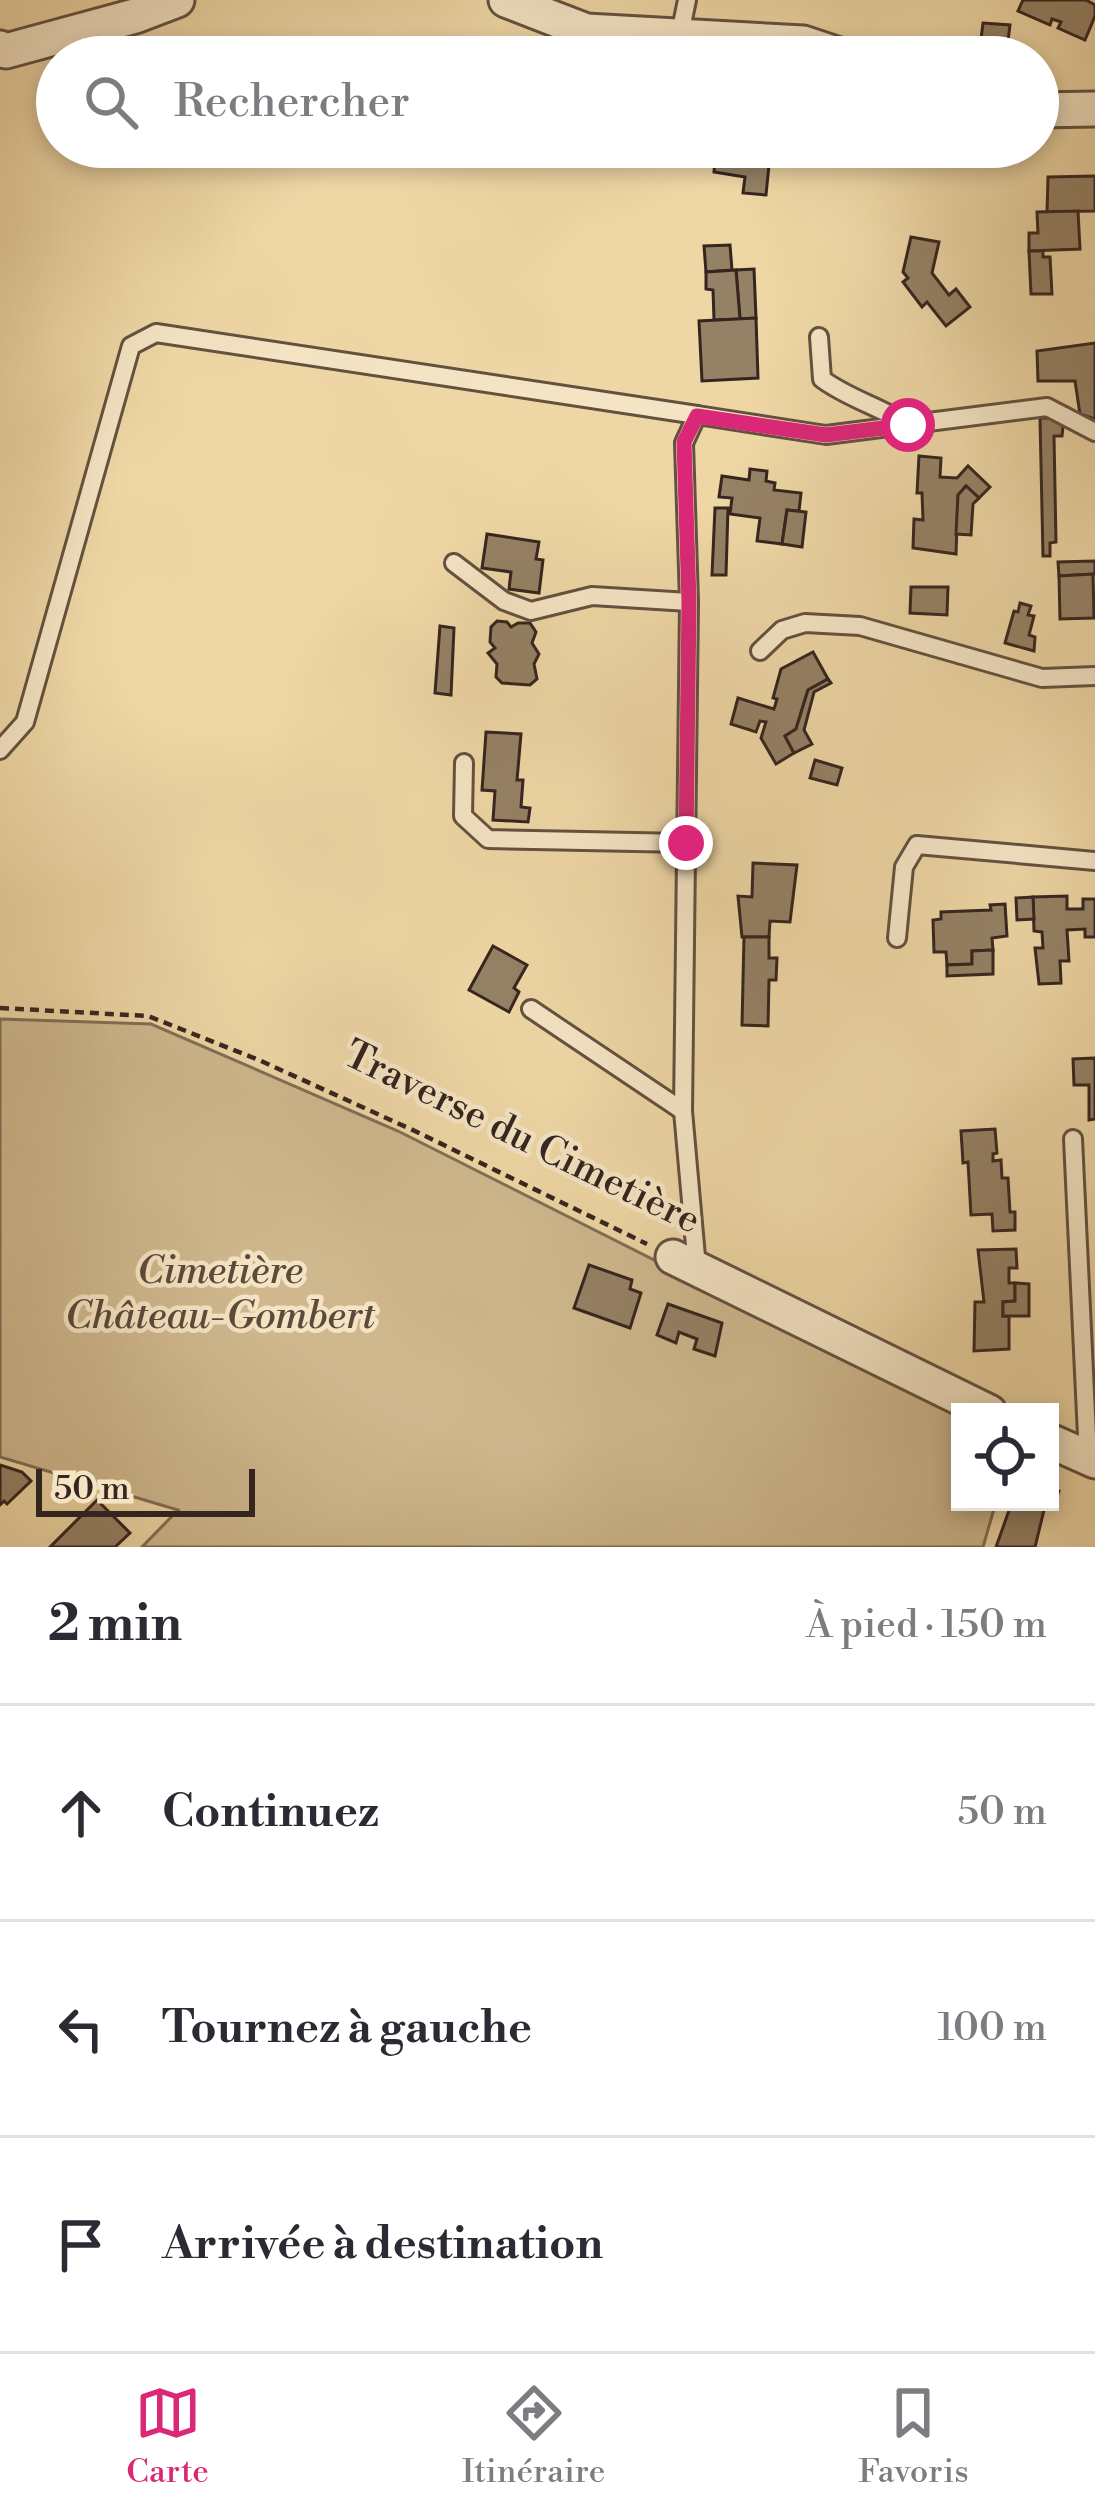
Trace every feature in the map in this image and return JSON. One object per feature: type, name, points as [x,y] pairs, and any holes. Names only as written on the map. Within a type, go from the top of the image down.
[{"type":"street","points":[[63,36],[177,0]]},
{"type":"street","points":[[506,0],[586,31],[707,36]]},
{"type":"street","points":[[2,53],[36,44]]},
{"type":"street","points":[[1059,110],[1095,109]]},
{"type":"street","name":"Traverse du Cimetière","points":[[685,1263],[971,1403]]},
{"type":"street","points":[[1059,1445],[1091,1460]]},
{"type":"lane","points":[[680,34],[687,0]]},
{"type":"lane","points":[[0,750],[25,722],[131,346],[156,333],[826,435],[1047,406],[1095,432]]},
{"type":"lane","points":[[819,337],[822,379],[846,397],[908,425]]},
{"type":"lane","points":[[685,1263],[689,602],[684,442],[697,416]]},
{"type":"lane","points":[[454,563],[504,601],[531,611],[592,596],[689,602]]},
{"type":"lane","points":[[760,651],[782,630],[805,623],[860,626],[1042,678],[1095,676]]},
{"type":"lane","points":[[464,763],[463,816],[488,839],[686,843]]},
{"type":"lane","points":[[897,938],[904,866],[916,845],[1095,861]]},
{"type":"lane","points":[[531,1009],[683,1111]]},
{"type":"lane","points":[[1073,1139],[1091,1460]]},
{"type":"path","name":"Traverse du Cimetière","points":[[0,1008],[148,1016],[259,1060],[437,1141],[685,1263]]},
{"type":"green space","name":"Cimetière Château-Gombert","points":[[0,1019],[151,1024],[398,1131],[951,1409],[951,1511],[993,1511],[983,1547],[142,1547],[178,1510],[0,1457]]},
{"type":"building","points":[[1023,0],[1086,0],[1095,5],[1085,40],[1058,28],[1061,22],[1052,19],[1050,25],[1018,11]]},
{"type":"building","points":[[983,23],[1010,25],[1009,36],[981,36]]},
{"type":"building","points":[[714,168],[769,168],[766,195],[743,193],[745,177],[714,172]]},
{"type":"building","points":[[1095,176],[1095,211],[1047,212],[1048,177]]},
{"type":"building","points":[[1078,211],[1080,249],[1029,251],[1029,233],[1038,233],[1037,212]]},
{"type":"building","points":[[911,237],[939,242],[932,273],[949,295],[956,289],[970,307],[946,326],[927,302],[922,307],[903,282],[908,278],[903,272]]},
{"type":"building","points":[[730,245],[732,270],[706,272],[704,246]]},
{"type":"building","points":[[1029,251],[1043,251],[1043,257],[1050,257],[1052,294],[1031,294]]},
{"type":"building","points":[[754,269],[756,318],[740,319],[736,270]]},
{"type":"building","points":[[736,270],[740,319],[714,320],[713,290],[706,289],[706,272]]},
{"type":"building","points":[[756,318],[758,378],[702,381],[699,321]]},
{"type":"building","points":[[1095,343],[1095,419],[1080,414],[1075,381],[1038,381],[1037,351]]},
{"type":"building","points":[[1040,418],[1064,418],[1062,436],[1054,436],[1056,542],[1050,543],[1050,556],[1043,556]]},
{"type":"building","points":[[919,456],[941,458],[940,477],[957,478],[968,466],[990,487],[979,498],[966,486],[958,495],[956,554],[913,548],[914,519],[923,520],[922,493],[917,493]]},
{"type":"building","points":[[750,469],[767,471],[766,481],[775,483],[774,490],[801,493],[799,511],[787,510],[782,544],[757,541],[760,518],[730,514],[732,498],[719,497],[722,476],[749,480]]},
{"type":"building","points":[[966,486],[979,498],[973,504],[971,535],[956,534],[958,495]]},
{"type":"building","points":[[715,508],[728,508],[726,575],[712,575]]},
{"type":"building","points":[[787,510],[806,512],[802,547],[782,544]]},
{"type":"building","points":[[487,534],[539,542],[536,559],[543,560],[539,593],[509,589],[511,572],[482,568]]},
{"type":"building","points":[[1095,561],[1095,574],[1059,576],[1058,562]]},
{"type":"building","points":[[1093,574],[1094,618],[1060,619],[1059,576]]},
{"type":"building","points":[[911,587],[948,587],[947,615],[910,613]]},
{"type":"building","points":[[1020,603],[1031,606],[1028,615],[1034,616],[1029,635],[1035,637],[1034,651],[1005,643]]},
{"type":"building","points":[[497,621],[511,627],[530,623],[536,632],[532,643],[539,654],[534,664],[537,679],[530,685],[502,683],[496,677],[497,664],[488,653],[495,648],[490,642],[491,627]]},
{"type":"building","points":[[440,626],[454,628],[451,695],[435,693]]},
{"type":"building","points":[[813,652],[828,679],[808,690],[796,729],[785,736],[794,753],[776,764],[761,738],[766,722],[760,721],[756,732],[731,724],[738,698],[774,709],[781,669]]},
{"type":"building","points":[[828,679],[831,683],[814,692],[804,730],[812,744],[794,753],[785,736],[796,729],[808,690]]},
{"type":"building","points":[[486,732],[521,734],[517,780],[523,780],[521,807],[530,808],[528,822],[493,820],[495,791],[482,790]]},
{"type":"building","points":[[815,760],[842,768],[837,785],[810,778]]},
{"type":"building","points":[[753,863],[797,865],[790,922],[770,921],[769,937],[742,937],[738,896],[752,897]]},
{"type":"building","points":[[1067,896],[1067,909],[1083,909],[1083,899],[1095,899],[1095,937],[1085,937],[1085,929],[1067,930],[1069,961],[1060,961],[1061,983],[1039,984],[1035,948],[1043,948],[1042,932],[1034,931],[1033,897]]},
{"type":"building","points":[[1033,897],[1034,919],[1017,920],[1016,898]]},
{"type":"building","points":[[1005,904],[1007,936],[992,938],[993,950],[972,951],[972,964],[947,965],[946,952],[934,952],[933,920],[941,919],[941,912],[991,910],[990,905]]},
{"type":"building","points":[[744,937],[769,937],[769,958],[777,958],[776,980],[769,980],[768,1026],[742,1025]]},
{"type":"building","points":[[493,946],[527,965],[514,988],[519,992],[509,1012],[469,990]]},
{"type":"building","points":[[993,950],[993,974],[947,976],[947,965],[972,964],[972,951]]},
{"type":"building","points":[[1095,1058],[1095,1119],[1089,1120],[1089,1085],[1074,1085],[1073,1059]]},
{"type":"building","points":[[995,1129],[993,1161],[1001,1160],[1002,1178],[1008,1178],[1015,1230],[993,1231],[992,1214],[971,1215],[961,1131]]},
{"type":"building","points":[[1016,1249],[1017,1268],[1009,1268],[1015,1301],[1003,1302],[1003,1316],[1009,1316],[1009,1349],[974,1351],[975,1302],[984,1302],[978,1250]]},
{"type":"building","points":[[589,1265],[632,1280],[630,1289],[641,1293],[630,1328],[574,1308]]},
{"type":"building","points":[[1015,1283],[1029,1284],[1029,1316],[1003,1316],[1003,1302],[1015,1301]]},
{"type":"building","points":[[668,1304],[722,1323],[715,1356],[694,1349],[697,1339],[679,1332],[676,1343],[657,1335]]},
{"type":"building","points":[[0,1465],[22,1472],[31,1481],[0,1505]]},
{"type":"building","points":[[97,1500],[130,1533],[115,1547],[50,1547]]},
{"type":"building","points":[[1009,1511],[1044,1511],[1035,1547],[996,1547]]},
{"type":"route","points":[[686,843],[689,602],[684,442],[697,416],[826,435],[908,425]]}]
